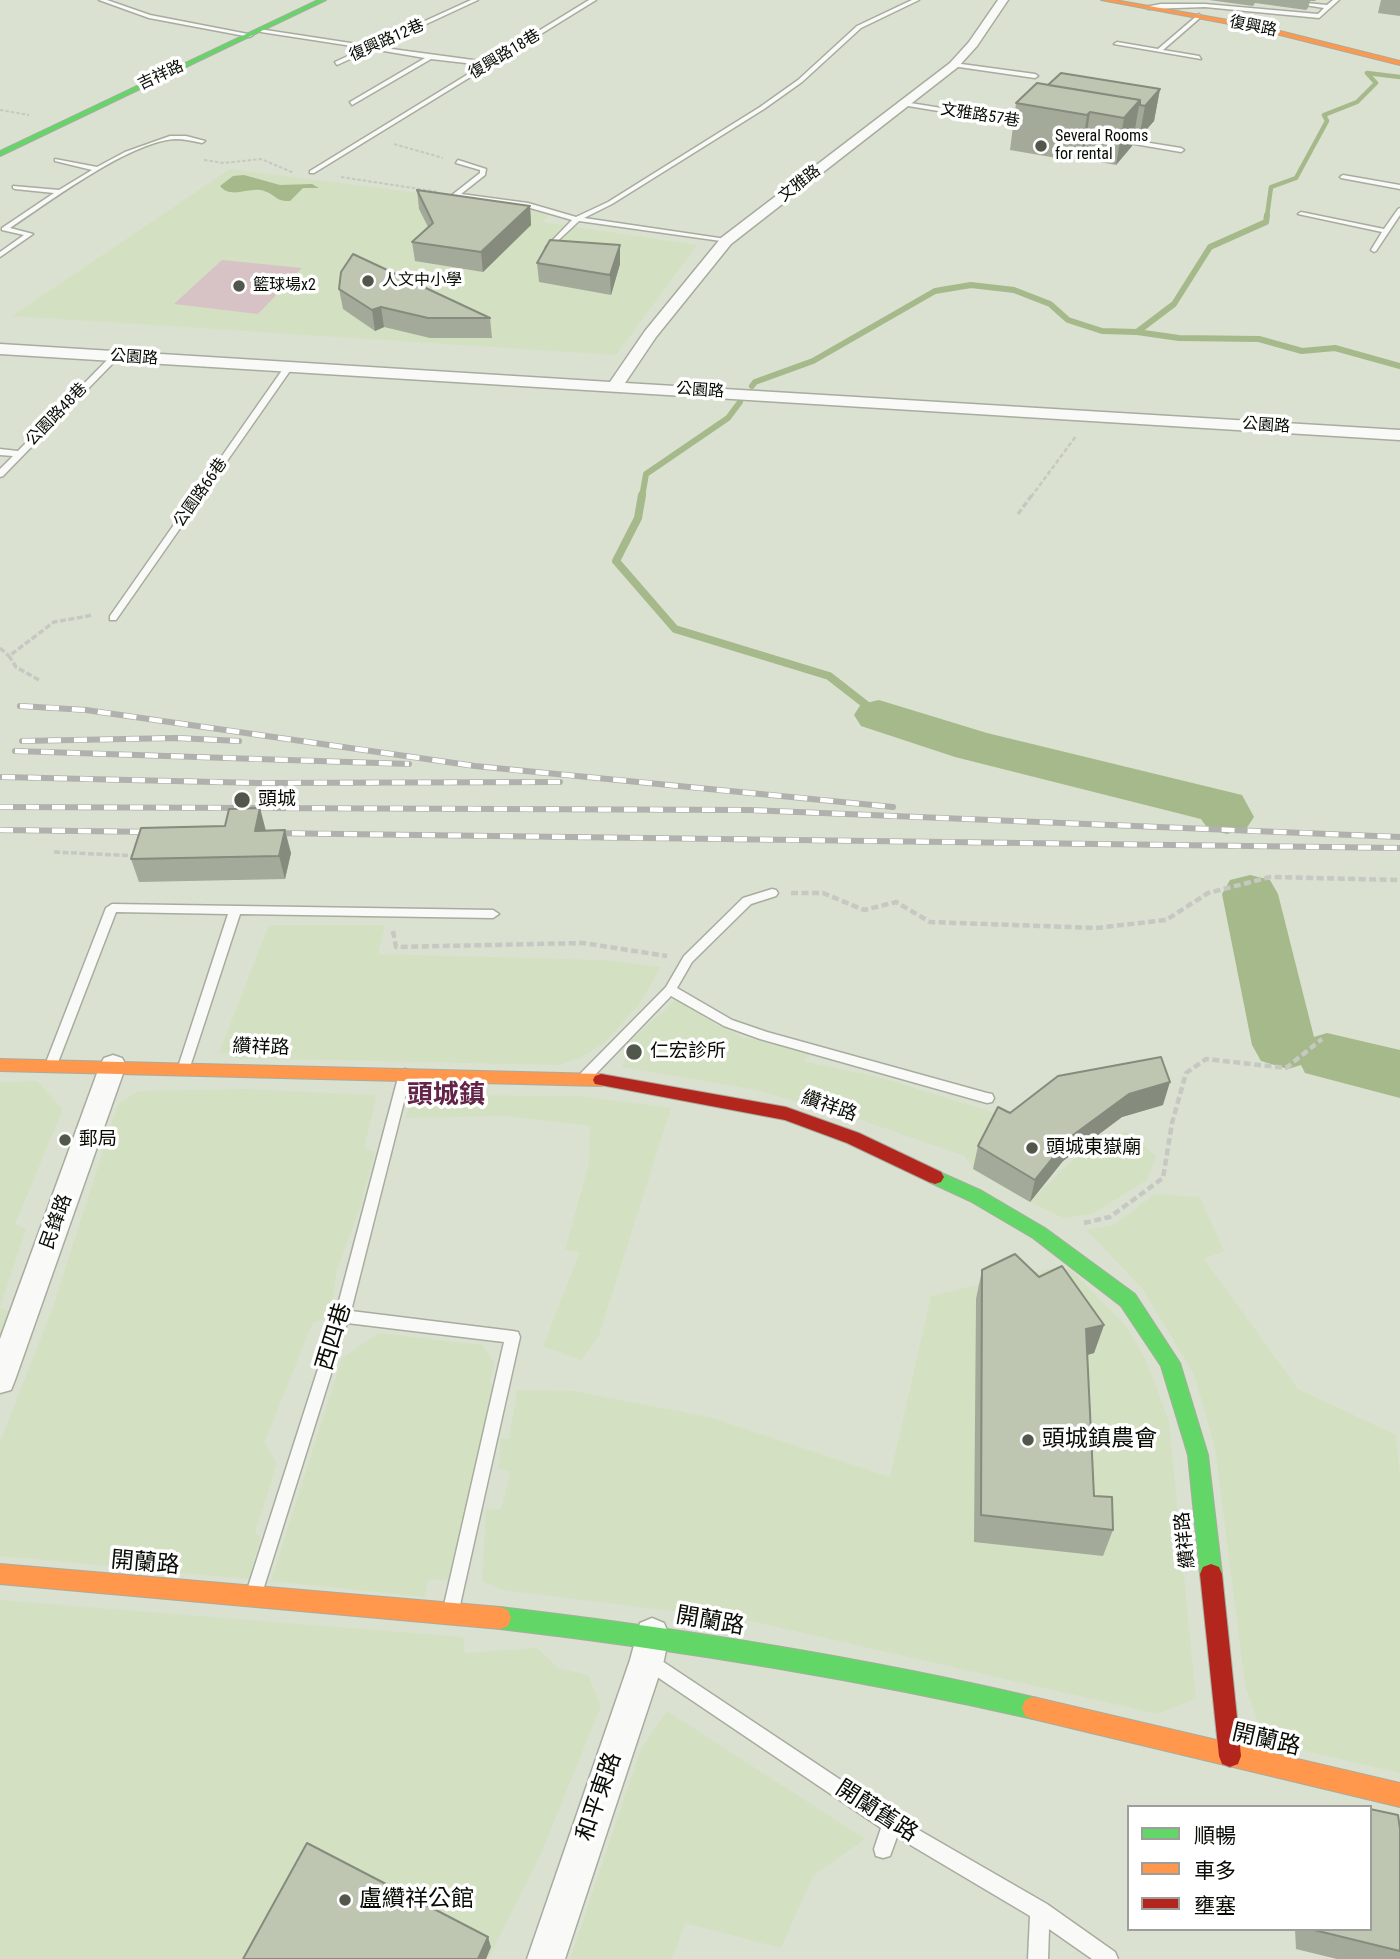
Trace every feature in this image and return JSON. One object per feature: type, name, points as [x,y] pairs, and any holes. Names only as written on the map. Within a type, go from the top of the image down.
[{"type":"street","name":"吉祥路","points":[[0,154],[323,0]]},
{"type":"street","name":"文雅路","points":[[615,386],[659,323],[726,241],[954,65],[973,44],[1003,0]]},
{"type":"street","name":"復興路","points":[[1104,0],[1153,4],[1349,48],[1400,63]]},
{"type":"street","name":"公園路","points":[[0,349],[1400,435]]},
{"type":"street","name":"纘祥路","points":[[0,1065],[113,1065],[586,1077],[641,1084],[786,1114],[911,1162],[1039,1233],[1128,1300],[1170,1363],[1198,1455],[1230,1756]]},
{"type":"street","name":"民鋒路","points":[[0,1380],[113,1065]]},
{"type":"street","name":"開蘭路","points":[[0,1574],[450,1613],[650,1647],[941,1686],[1400,1795]]},
{"type":"street","name":"和平東路","points":[[546,1959],[650,1647]]},
{"type":"lane","points":[[102,0],[160,18],[493,64]]},
{"type":"lane","name":"復興路12巷","points":[[337,63],[475,0]]},
{"type":"lane","name":"復興路18巷","points":[[312,172],[493,64],[593,0]]},
{"type":"lane","points":[[548,248],[577,219],[610,203],[762,108],[800,81],[859,27],[916,0]]},
{"type":"lane","points":[[1153,4],[1168,0]]},
{"type":"lane","points":[[1277,0],[1328,7]]},
{"type":"lane","points":[[1153,4],[1252,7],[1319,16],[1336,0]]},
{"type":"lane","points":[[1159,51],[1199,16]]},
{"type":"lane","points":[[1117,44],[1199,58]]},
{"type":"lane","points":[[352,103],[430,57]]},
{"type":"lane","points":[[954,65],[1035,76]]},
{"type":"lane","name":"文雅路57巷","points":[[904,104],[1035,125]]},
{"type":"lane","points":[[0,255],[30,234],[4,229],[98,169],[169,138],[202,141]]},
{"type":"lane","points":[[1115,139],[1181,150]]},
{"type":"lane","points":[[57,160],[98,169]]},
{"type":"lane","points":[[455,195],[483,174],[483,169],[458,162]]},
{"type":"lane","points":[[1343,177],[1400,187]]},
{"type":"lane","points":[[15,187],[61,192]]},
{"type":"lane","points":[[455,195],[528,205],[577,219],[726,241]]},
{"type":"lane","points":[[1374,250],[1400,210]]},
{"type":"lane","points":[[1301,214],[1386,231]]},
{"type":"lane","name":"公園路48巷","points":[[0,474],[115,357]]},
{"type":"lane","name":"公園路66巷","points":[[113,618],[288,368]]},
{"type":"lane","points":[[0,452],[19,454]]},
{"type":"lane","points":[[586,1077],[670,990],[688,959],[747,901],[772,893]]},
{"type":"lane","points":[[51,1065],[112,908],[493,914]]},
{"type":"lane","points":[[184,1067],[235,911]]},
{"type":"lane","points":[[670,990],[728,1023],[764,1036],[987,1098]]},
{"type":"lane","name":"西四巷","points":[[253,1597],[342,1316],[405,1074]]},
{"type":"lane","points":[[342,1316],[513,1337],[450,1613]]},
{"type":"lane","name":"開蘭舊路","points":[[650,1647],[892,1824],[1040,1910],[1108,1959]]},
{"type":"lane","points":[[883,1849],[892,1824]]},
{"type":"lane","points":[[1038,1959],[1040,1910]]},
{"type":"path","points":[[370,137],[458,162]]},
{"type":"path","points":[[199,159],[224,163],[261,159],[293,173],[312,172],[455,195]]},
{"type":"path","points":[[1018,514],[1091,416]]},
{"type":"path","points":[[9,656],[54,622],[98,615],[113,618]]},
{"type":"path","points":[[0,648],[16,667],[38,680]]},
{"type":"path","points":[[54,852],[147,856]]},
{"type":"path","points":[[772,893],[823,893],[864,911],[896,902],[930,922],[1096,928],[1166,920],[1208,893],[1270,877],[1400,880]]},
{"type":"path","points":[[396,913],[393,930],[396,947],[583,943],[688,959]]},
{"type":"path","points":[[1039,1233],[1110,1217],[1163,1178],[1172,1123],[1186,1073],[1206,1059],[1286,1068],[1322,1039]]},
{"type":"shaded area","name":"人文中小學","points":[[230,169],[555,210],[542,222],[697,245],[616,355],[12,316]]},
{"type":"shaded area","points":[[244,175],[280,185],[312,184],[319,188],[303,188],[290,201],[285,201],[264,191],[230,192],[220,186],[233,176]]},
{"type":"shaded area","name":"籃球場x2","points":[[222,260],[302,268],[258,314],[174,304]]},
{"type":"shaded area","points":[[269,925],[385,925],[378,954],[603,960],[661,967],[638,1006],[603,1044],[582,1057],[559,1065],[236,1058],[236,1053],[219,1053]]},
{"type":"shaded area","points":[[677,999],[715,1024],[743,1037],[810,1053],[804,1061],[882,1078],[995,1113],[993,1130],[973,1169],[965,1156],[858,1119],[756,1090],[622,1067],[632,1039]]},
{"type":"shaded area","points":[[37,1081],[63,1109],[15,1224],[26,1229],[0,1307],[0,1082]]},
{"type":"shaded area","points":[[243,1089],[377,1095],[364,1148],[375,1152],[361,1205],[336,1273],[331,1318],[313,1322],[264,1443],[277,1463],[255,1533],[261,1537],[249,1579],[0,1556],[0,1442],[53,1307],[118,1104],[139,1091]]},
{"type":"shaded area","points":[[415,1095],[578,1096],[671,1108],[599,1335],[581,1360],[543,1346],[580,1252],[565,1250],[589,1163],[590,1126],[508,1116],[405,1118]]},
{"type":"shaded area","points":[[1126,1131],[1156,1156],[1147,1180],[1092,1214],[1064,1218],[1030,1202],[1098,1135],[1108,1142]]},
{"type":"shaded area","points":[[1155,1194],[1200,1197],[1224,1251],[1204,1259],[1298,1389],[1396,1435],[1400,1475],[1400,1773],[1280,1745],[1261,1731],[1245,1685],[1215,1448],[1194,1374],[1142,1288],[1086,1230],[1114,1225]]},
{"type":"shaded area","points":[[1052,1268],[1070,1269],[1125,1325],[1146,1360],[1169,1422],[1196,1698],[1158,1714],[751,1621],[503,1590],[482,1581],[486,1509],[501,1510],[510,1471],[498,1469],[501,1438],[509,1439],[517,1390],[574,1391],[713,1418],[890,1477],[931,1296]]},
{"type":"shaded area","points":[[0,1307],[8,1311],[0,1335]]},
{"type":"shaded area","points":[[379,1333],[482,1345],[495,1364],[489,1382],[497,1387],[450,1581],[428,1579],[425,1597],[271,1581],[342,1358]]},
{"type":"shaded area","points":[[0,1600],[463,1637],[465,1653],[537,1648],[558,1668],[588,1675],[601,1706],[540,1856],[488,1959],[0,1959]]},
{"type":"shaded area","points":[[667,1711],[865,1839],[813,1876],[781,1948],[685,1923],[672,1959],[570,1959],[641,1749]]},
{"type":"building","points":[[1061,73],[1160,89],[1145,106],[1140,105],[1140,100],[1048,85]]},
{"type":"building","points":[[1037,83],[1140,100],[1124,118],[1090,112],[1087,115],[1016,103]]},
{"type":"building","points":[[417,190],[530,206],[481,252],[412,242],[433,223]]},
{"type":"building","points":[[550,240],[620,245],[610,275],[537,263]]},
{"type":"building","points":[[353,254],[490,318],[428,318],[381,307],[372,310],[339,289],[341,272]]},
{"type":"building","points":[[260,808],[255,831],[285,830],[279,856],[131,859],[141,828],[225,826],[229,809]]},
{"type":"building","points":[[1161,1057],[1170,1082],[1129,1094],[1069,1138],[1035,1180],[978,1146],[998,1107],[1010,1113],[1058,1076]]},
{"type":"building","name":"頭城鎮農會","points":[[1015,1254],[1039,1277],[1062,1266],[1104,1325],[1086,1329],[1094,1496],[1112,1497],[1113,1530],[981,1515],[982,1270]]},
{"type":"building","points":[[1372,1809],[1398,1815],[1400,1951],[1318,1931],[1372,1931]]},
{"type":"building","name":"盧纘祥公館","points":[[307,1843],[488,1937],[478,1959],[243,1959]]},
{"type":"waterway","points":[[1267,216],[1271,187],[1296,178],[1327,121],[1324,115],[1357,102],[1376,83],[1367,73],[1400,77]]},
{"type":"waterway","points":[[1137,332],[1174,304],[1210,247],[1266,222],[1267,215]]},
{"type":"waterway","points":[[752,386],[755,382],[813,361],[935,291],[971,285],[1014,290],[1050,304],[1068,320],[1102,331],[1137,332]]},
{"type":"waterway","points":[[1137,332],[1179,338],[1259,339],[1302,351],[1335,348],[1400,366]]},
{"type":"waterway","points":[[642,497],[646,474],[728,418],[740,402]]},
{"type":"waterway","points":[[642,495],[638,518],[616,561],[675,629],[829,676],[879,715]]},
{"type":"waterway","points":[[879,715],[973,746],[1223,807],[1227,817]]},
{"type":"waterway","points":[[1250,894],[1283,1045],[1288,1046]]},
{"type":"waterway","points":[[1327,1056],[1400,1074]]},
{"type":"railway","points":[[20,706],[86,710],[475,766],[893,807]]},
{"type":"railway","points":[[22,741],[177,738],[239,741]]},
{"type":"railway","points":[[15,751],[409,764]]},
{"type":"railway","points":[[2,777],[258,783],[560,782]]},
{"type":"railway","points":[[0,807],[749,810],[1400,837]]},
{"type":"railway","points":[[0,830],[158,832]]},
{"type":"railway","points":[[266,833],[1400,848]]},
{"type":"traffic: fast","points":[[0,154],[323,0]]},
{"type":"traffic: fast","points":[[935,1177],[976,1196],[1039,1233],[1128,1300],[1170,1363],[1198,1455],[1211,1574]]},
{"type":"traffic: fast","points":[[500,1618],[634,1635],[835,1666],[1033,1708]]},
{"type":"traffic: slow","points":[[1104,0],[1256,27],[1400,63]]},
{"type":"traffic: slow","points":[[0,1065],[601,1080]]},
{"type":"traffic: slow","points":[[0,1574],[500,1618]]},
{"type":"traffic: slow","points":[[1033,1708],[1400,1795]]},
{"type":"traffic: jam","points":[[601,1080],[786,1114],[853,1138],[935,1177]]},
{"type":"traffic: jam","points":[[1211,1574],[1230,1756]]},
{"type":"place","name":"Several Rooms for rental","points":[[1041,146]]},
{"type":"place","name":"人文中小學","points":[[368,281]]},
{"type":"place","name":"籃球場x2","points":[[239,286]]},
{"type":"place","name":"頭城","points":[[242,800]]},
{"type":"place","name":"仁宏診所","points":[[634,1052]]},
{"type":"place","name":"郵局","points":[[65,1140]]},
{"type":"place","name":"頭城東嶽廟","points":[[1032,1148]]},
{"type":"place","name":"頭城鎮農會","points":[[1028,1440]]},
{"type":"place","name":"盧纘祥公館","points":[[345,1900]]},
{"type":"district","name":"頭城鎮","points":[[446,1096]]}]
